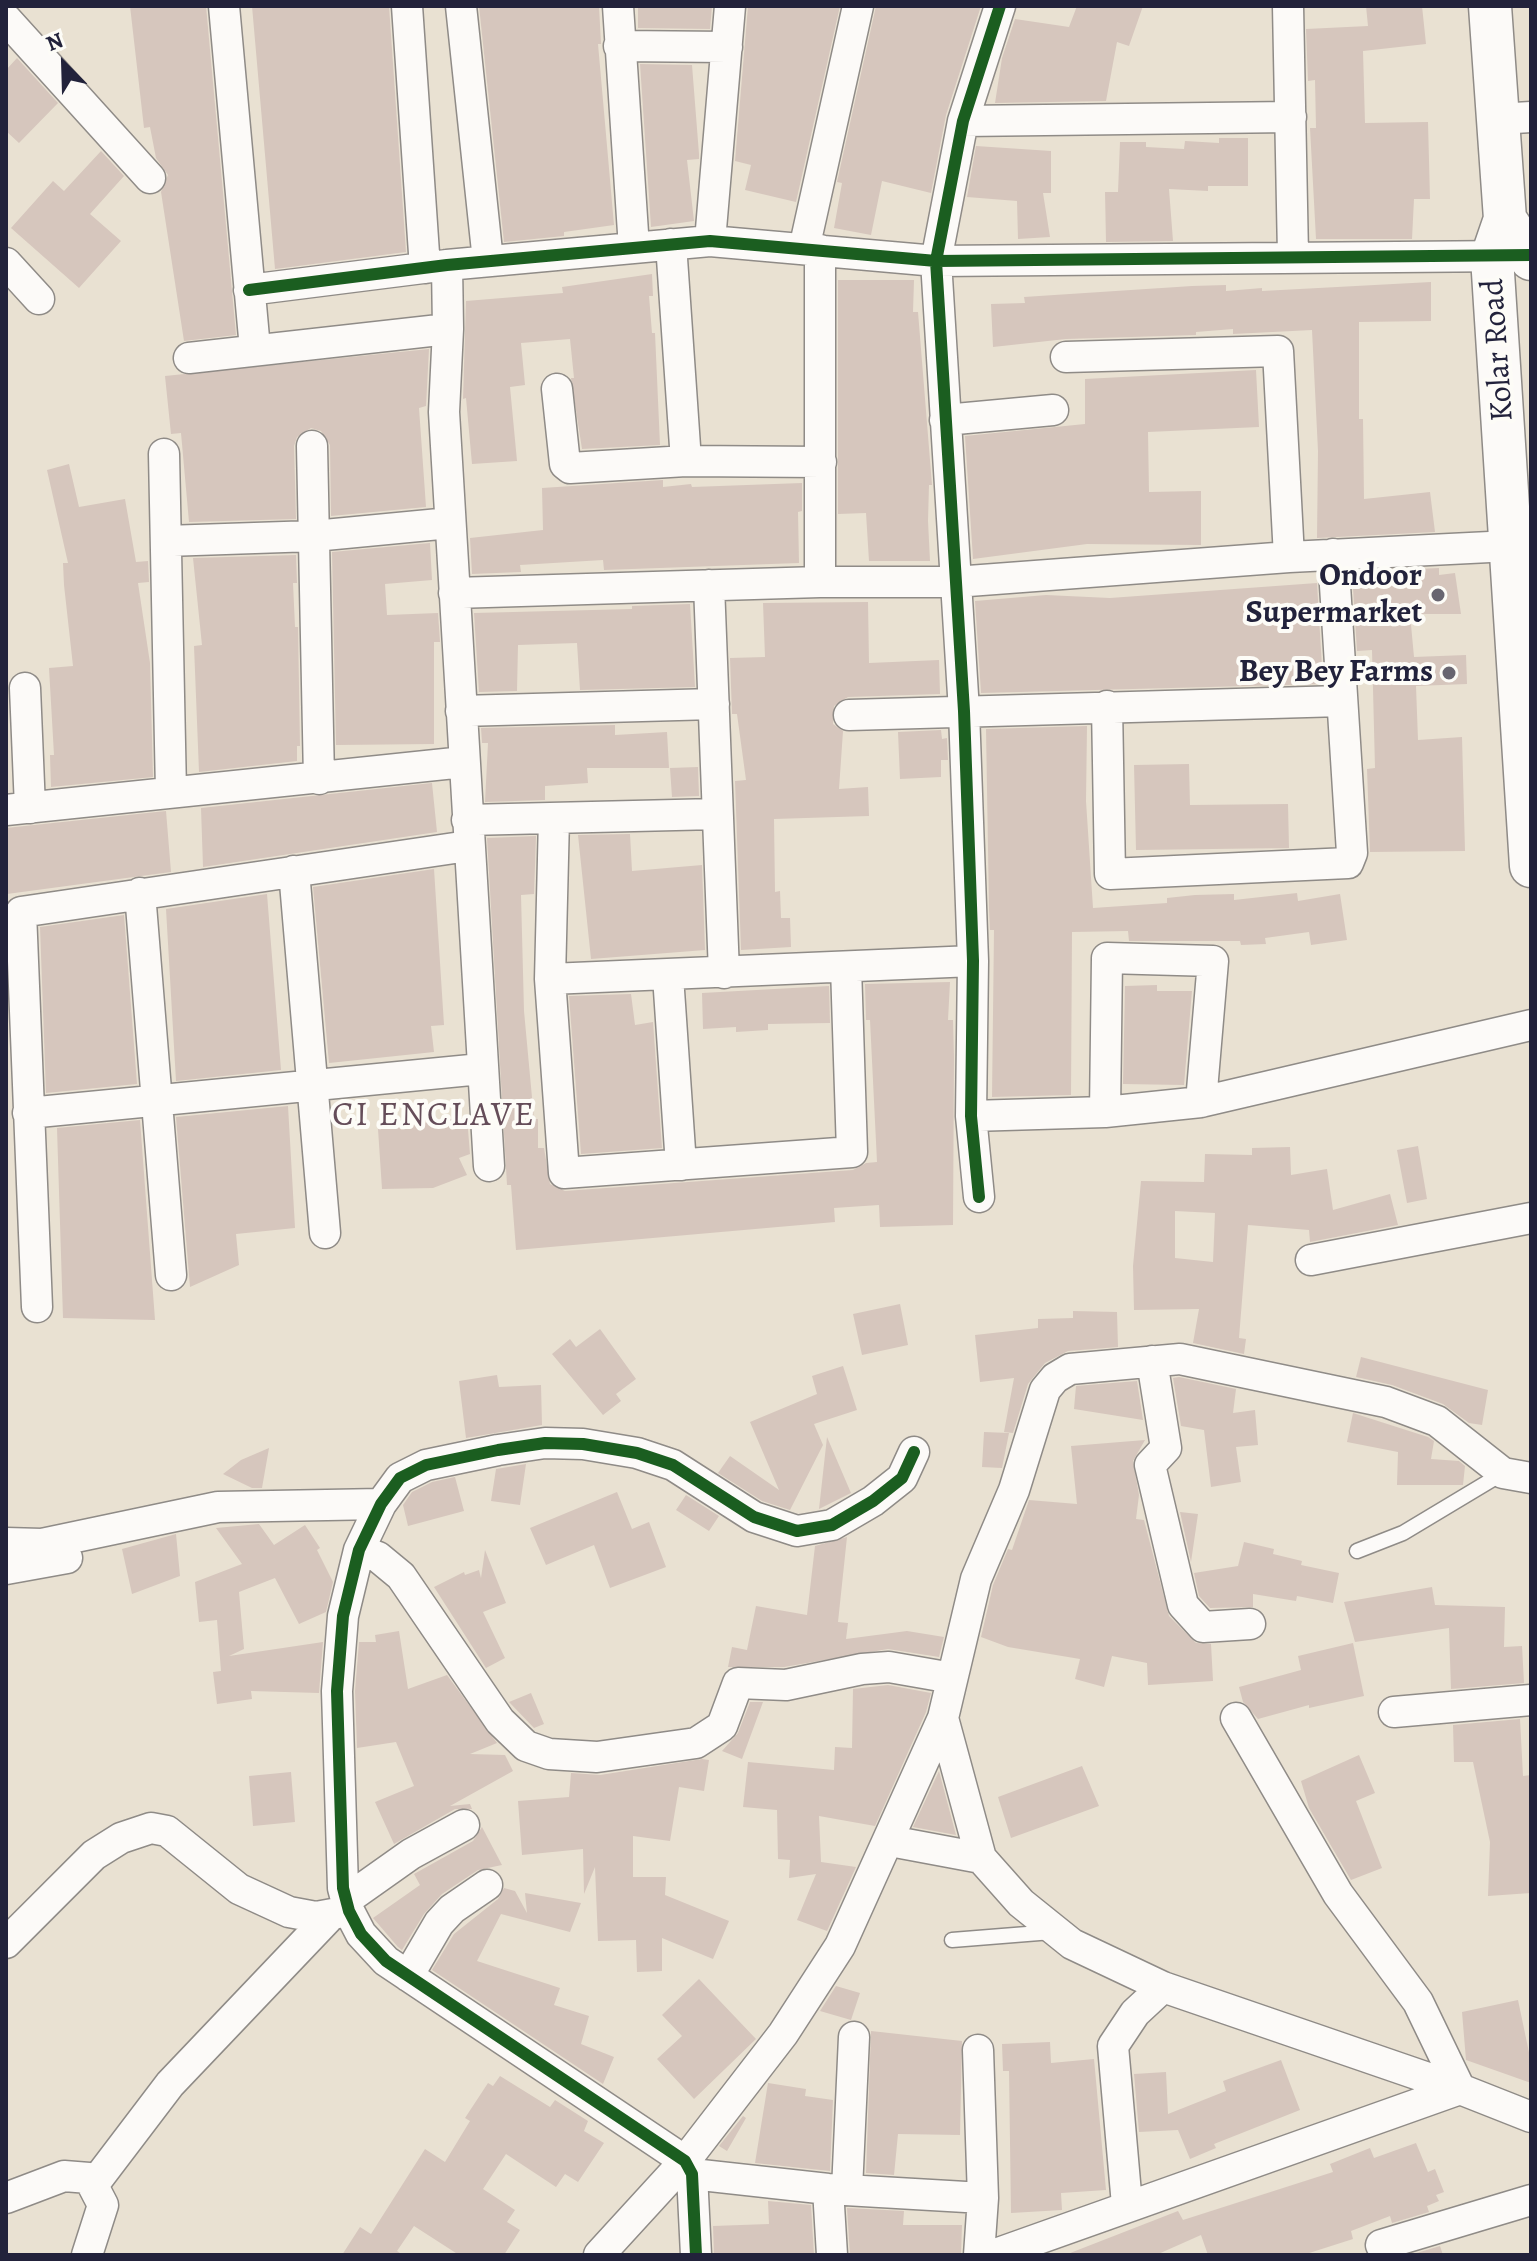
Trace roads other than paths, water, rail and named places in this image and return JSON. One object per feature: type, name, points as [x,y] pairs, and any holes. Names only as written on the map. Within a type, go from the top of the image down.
[{"type":"main road","name":"Kolar Road","points":[[1490,6],[1514,118],[1531,866]]},
{"type":"street","points":[[224,6],[255,349]]},
{"type":"street","points":[[407,6],[436,266],[448,329],[444,412],[489,1166]]},
{"type":"street","points":[[461,6],[488,261]]},
{"type":"street","points":[[618,6],[634,248]]},
{"type":"street","points":[[710,241],[730,6]]},
{"type":"street","points":[[820,582],[821,462],[812,250],[858,6]]},
{"type":"street","points":[[979,1197],[971,1116],[973,961],[964,711],[936,261],[963,121],[1000,6]]},
{"type":"street","points":[[1288,6],[1293,255]]},
{"type":"street","points":[[6,19],[150,178]]},
{"type":"street","points":[[619,46],[727,47]]},
{"type":"street","points":[[963,121],[1291,117]]},
{"type":"street","points":[[249,290],[436,266],[710,241],[936,261],[1293,255],[1515,247]]},
{"type":"street","points":[[671,244],[686,461]]},
{"type":"street","points":[[6,263],[39,299]]},
{"type":"street","points":[[189,358],[448,329]]},
{"type":"street","points":[[1066,357],[1278,351],[1289,557]]},
{"type":"street","points":[[557,389],[567,467],[686,461],[821,462]]},
{"type":"street","points":[[945,420],[1053,410]]},
{"type":"street","points":[[312,446],[319,779]]},
{"type":"street","points":[[164,454],[171,792]]},
{"type":"street","points":[[166,541],[314,536],[450,523]]},
{"type":"street","points":[[454,593],[820,582],[955,582],[1333,554],[1522,546]]},
{"type":"street","points":[[1107,706],[1110,874],[1348,863],[1352,853],[1333,554]]},
{"type":"street","points":[[709,585],[724,973]]},
{"type":"street","points":[[25,688],[18,809],[464,762]]},
{"type":"street","points":[[849,715],[1342,701]]},
{"type":"street","points":[[461,711],[714,704]]},
{"type":"street","points":[[37,1307],[21,912],[294,871],[468,833],[554,818],[717,814]]},
{"type":"street","points":[[554,818],[550,979],[564,1173],[852,1152],[846,967]]},
{"type":"street","points":[[294,871],[325,1233]]},
{"type":"street","points":[[140,893],[171,1275]]},
{"type":"street","points":[[1105,1112],[1107,958],[1213,961],[1201,1102]]},
{"type":"street","points":[[550,979],[973,961]]},
{"type":"street","points":[[668,976],[681,1165]]},
{"type":"street","points":[[971,1116],[1105,1112],[1201,1102],[1531,1025]]},
{"type":"street","points":[[28,1113],[481,1069]]},
{"type":"street","points":[[1311,1260],[1531,1218]]},
{"type":"street","points":[[599,2255],[688,2168],[783,2034],[840,1946],[943,1718],[976,1579],[1014,1490],[1045,1390],[1070,1369],[1180,1359],[1386,1402],[1437,1421],[1517,1476]]},
{"type":"street","points":[[1152,1361],[1166,1448],[1150,1465],[1183,1605],[1203,1627],[1250,1624]]},
{"type":"street","points":[[914,1452],[902,1478],[873,1501],[832,1525],[797,1531],[754,1517],[673,1465],[637,1453],[583,1444],[545,1443],[426,1465],[400,1478],[381,1504],[359,1550],[343,1616],[337,1691],[342,1909],[386,1961],[688,2168],[838,2189],[983,2198]]},
{"type":"street","points":[[6,1543],[42,1544],[104,1534],[218,1507],[381,1504]]},
{"type":"street","points":[[6,1569],[64,1559],[93,1546],[104,1534]]},
{"type":"street","points":[[359,1550],[378,1557],[401,1576],[500,1721],[526,1746],[549,1754],[623,1755],[696,1743],[718,1731],[738,1683],[786,1685],[862,1669],[889,1667],[952,1678]]},
{"type":"street","points":[[1394,1712],[1531,1700]]},
{"type":"street","points":[[943,1718],[981,1858],[1021,1903],[1072,1944],[1163,1987],[1460,2089],[1531,2117]]},
{"type":"street","points":[[1236,1718],[1338,1894],[1418,2002],[1460,2089]]},
{"type":"street","points":[[94,2184],[170,2084],[342,1909],[411,1854],[464,1825]]},
{"type":"street","points":[[6,1943],[94,1855],[121,1838],[151,1828],[167,1831],[239,1889],[289,1912],[342,1909]]},
{"type":"street","points":[[890,1841],[981,1858]]},
{"type":"street","points":[[408,1976],[439,1923],[452,1909],[487,1885]]},
{"type":"street","points":[[1127,2205],[1113,2046],[1135,2013],[1163,1987]]},
{"type":"street","points":[[832,2255],[854,2037]]},
{"type":"street","points":[[978,2050],[983,2198],[979,2255]]},
{"type":"street","points":[[993,2255],[1460,2089]]},
{"type":"street","points":[[688,2168],[696,2255]]},
{"type":"street","points":[[6,2198],[64,2176],[89,2178],[103,2205],[87,2255]]},
{"type":"street","points":[[1381,2245],[1531,2200]]},
{"type":"lane","points":[[1357,1551],[1403,1533],[1517,1476]]},
{"type":"lane","points":[[952,1940],[1057,1931]]},
{"type":"place","name":"Ondoor Supermarket","points":[[1438,595]]},
{"type":"place","name":"Bey Bey Farms","points":[[1449,673]]},
{"type":"district","name":"CI ENCLAVE","points":[[434,1117]]}]
